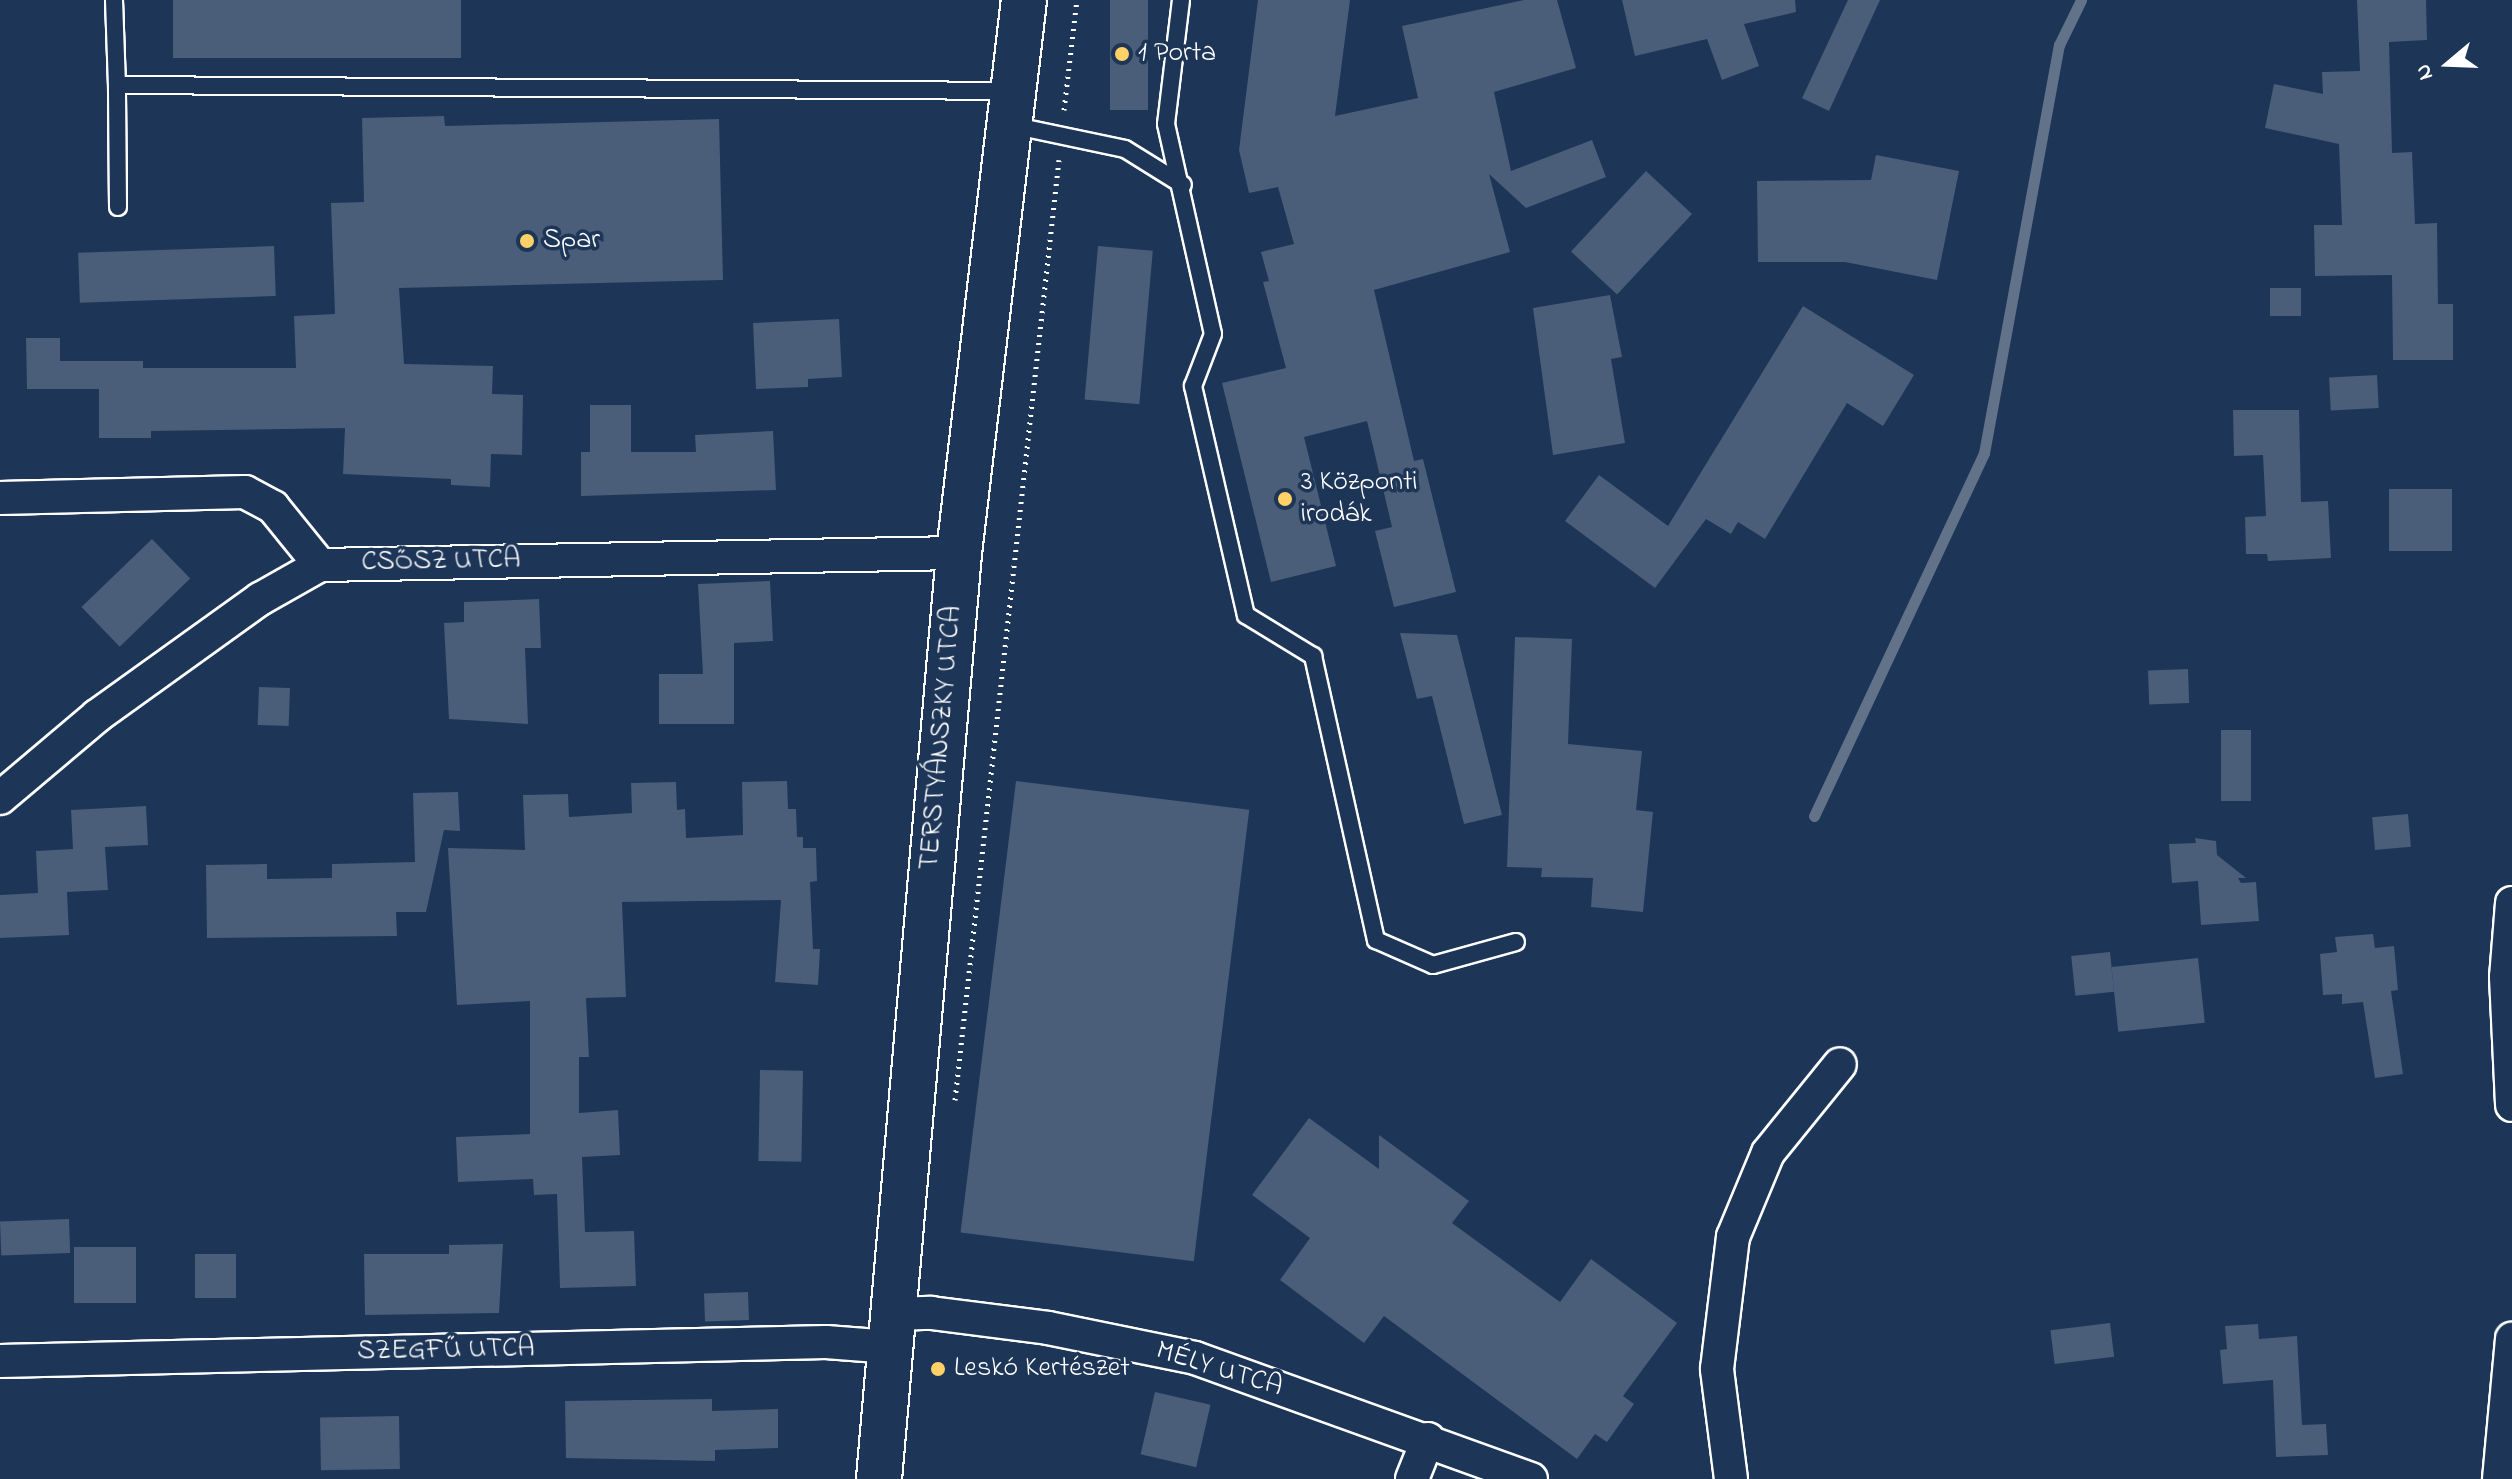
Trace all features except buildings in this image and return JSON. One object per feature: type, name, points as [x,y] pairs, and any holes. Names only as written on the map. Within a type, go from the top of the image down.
[{"type":"main road","name":"TERSTYÁNSZKY UTCA","points":[[879,1479],[959,553],[1024,0]]},
{"type":"street","points":[[0,498],[245,492],[273,507],[320,565]]},
{"type":"street","name":"CSŐSZ UTCA","points":[[0,798],[97,716],[260,599],[320,565],[959,553]]},
{"type":"street","points":[[2512,903],[2506,977],[2512,1105]]},
{"type":"street","points":[[1731,1479],[1717,1369],[1733,1237],[1768,1153],[1840,1064]]},
{"type":"street","name":"MÉLY UTCA","points":[[892,1331],[931,1313],[1048,1328],[1195,1358],[1428,1439],[1531,1479]]},
{"type":"street","name":"SZEGFŰ UTCA","points":[[0,1361],[826,1342],[892,1331]]},
{"type":"street","points":[[2499,1479],[2512,1339]]},
{"type":"street","points":[[1412,1479],[1428,1439]]},
{"type":"lane","points":[[114,0],[118,207]]},
{"type":"lane","points":[[1181,0],[1166,124],[1183,185],[1213,334],[1193,386],[1246,615],[1313,656],[1376,940],[1433,965],[1516,942]]},
{"type":"lane","points":[[117,85],[1013,108],[1062,132],[1125,149],[1183,185]]},
{"type":"path","points":[[954,1112],[1077,0]]},
{"type":"waterway","points":[[1814,816],[1984,453],[2059,45],[2081,0]]},
{"type":"place","name":"1 Porta","points":[[1122,54]]},
{"type":"place","name":"Spar","points":[[527,241]]},
{"type":"place","name":"3 Központi irodák","points":[[1285,499]]},
{"type":"place","name":"Leskó Kertészet","points":[[938,1369]]}]
